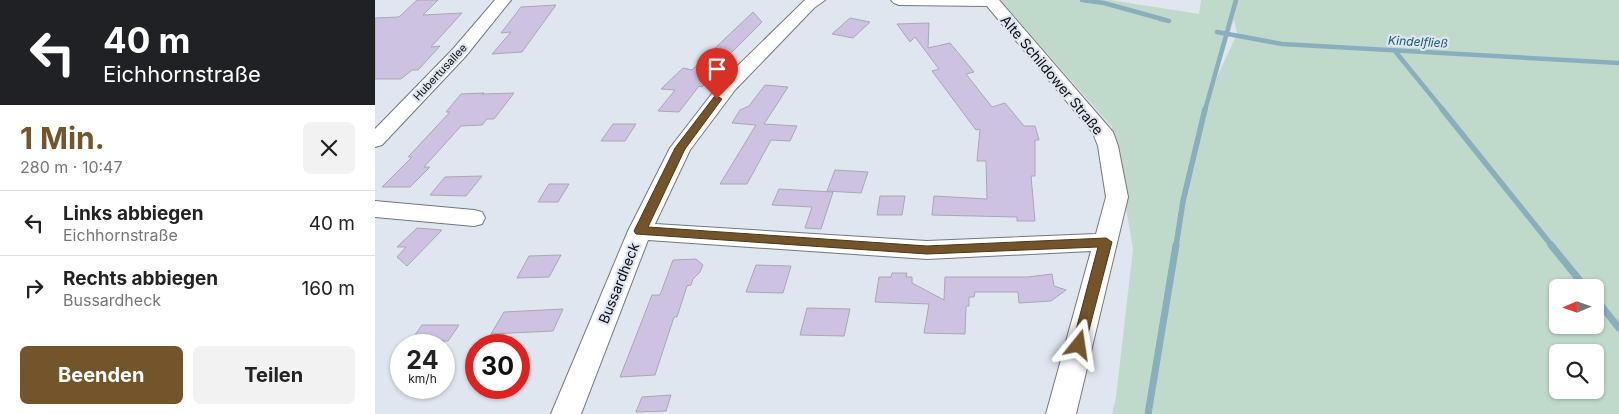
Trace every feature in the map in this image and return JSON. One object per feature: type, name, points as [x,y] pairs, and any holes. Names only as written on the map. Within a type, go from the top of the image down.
[{"type":"street","name":"Hubertusallee","points":[[375,141],[459,53],[503,0]]},
{"type":"street","name":"Bussardheck","points":[[566,414],[640,231],[680,148],[706,112],[755,56],[808,5],[817,0]]},
{"type":"street","points":[[899,0],[991,0]]},
{"type":"street","name":"Alte Schildower Straße","points":[[991,0],[1103,132],[1108,146],[1117,197],[1061,414]]},
{"type":"street","points":[[375,209],[474,218]]},
{"type":"street","points":[[640,231],[927,250],[1106,242]]},
{"type":"green space","points":[[1000,0],[1110,0],[1199,14],[1201,0],[1619,0],[1619,414],[1112,414],[1116,397],[1133,249],[1112,127]],"holes":[[[1234,19],[1237,34],[1216,79]]]},
{"type":"building","points":[[417,0],[438,0],[423,15],[462,13],[431,47],[440,46],[418,70],[412,70],[401,79],[375,79],[375,18],[399,17]]},
{"type":"building","points":[[556,5],[522,52],[492,54],[511,32],[501,33],[521,7]]},
{"type":"building","points":[[753,12],[762,22],[728,56],[732,57],[702,87],[699,86],[679,112],[658,111],[675,90],[661,89],[683,68],[692,70]]},
{"type":"building","points":[[850,18],[870,22],[853,38],[832,34]]},
{"type":"building","points":[[929,23],[928,48],[950,43],[974,72],[966,74],[992,107],[1005,103],[1024,126],[1035,126],[1039,140],[1035,140],[1035,176],[1031,176],[1035,221],[1017,221],[1017,217],[932,215],[934,196],[987,199],[986,161],[977,161],[980,129],[976,130],[932,71],[939,69],[915,37],[910,42],[897,24]]},
{"type":"building","points":[[765,85],[788,87],[764,124],[797,126],[790,141],[771,140],[747,184],[720,184],[756,125],[732,123],[740,110],[749,106]]},
{"type":"building","points":[[484,93],[482,94],[514,93],[494,119],[487,119],[482,125],[461,126],[424,167],[430,167],[410,187],[382,187],[412,157],[408,157],[450,112],[446,112],[461,94]]},
{"type":"building","points":[[613,124],[636,124],[625,141],[601,141]]},
{"type":"building","points":[[835,170],[868,172],[861,193],[827,191]]},
{"type":"building","points":[[482,176],[466,196],[430,195],[445,177]]},
{"type":"building","points":[[549,184],[569,184],[558,202],[538,202]]},
{"type":"building","points":[[779,189],[833,192],[821,229],[805,228],[812,207],[772,205]]},
{"type":"building","points":[[880,196],[905,196],[902,215],[877,215]]},
{"type":"building","points":[[417,228],[442,230],[407,266],[397,257],[406,247],[397,247]]},
{"type":"building","points":[[561,255],[549,277],[517,278],[529,256]]},
{"type":"building","points":[[696,259],[703,265],[691,285],[687,286],[677,317],[674,317],[655,375],[620,377],[652,295],[660,295],[673,260]]},
{"type":"building","points":[[756,265],[791,266],[783,293],[746,292]]},
{"type":"building","points":[[892,273],[907,273],[906,277],[912,277],[912,283],[944,300],[945,277],[1028,277],[1052,274],[1054,286],[1066,290],[1051,301],[1019,303],[1018,292],[975,292],[974,297],[969,297],[969,306],[966,306],[965,334],[924,333],[929,304],[875,302],[879,277],[891,277]]},
{"type":"building","points":[[807,308],[850,309],[844,336],[800,335]]},
{"type":"building","points":[[563,309],[553,331],[491,334],[504,312]]},
{"type":"building","points":[[422,325],[459,325],[453,334],[416,334]]},
{"type":"building","points":[[671,395],[666,411],[636,412],[642,397]]},
{"type":"waterway","name":"Kindelfließ","points":[[1082,0],[1104,3],[1169,21],[1160,19]]},
{"type":"waterway","points":[[1226,34],[1236,0]]},
{"type":"waterway","name":"Kindelfließ","points":[[1217,32],[1226,34]]},
{"type":"waterway","points":[[1205,110],[1226,34]]},
{"type":"waterway","name":"Kindelfließ","points":[[1226,34],[1282,44],[1619,63]]},
{"type":"waterway","points":[[1395,51],[1443,110]]},
{"type":"waterway","points":[[1176,246],[1183,201],[1205,109]]},
{"type":"waterway","points":[[1442,109],[1552,246]]},
{"type":"waterway","points":[[1148,414],[1176,245]]},
{"type":"waterway","points":[[1551,245],[1579,279]]},
{"type":"waterway","points":[[1604,309],[1619,328]]},
{"type":"route","points":[[717,99],[680,148],[640,231],[927,250],[1106,242],[1079,345]]}]
